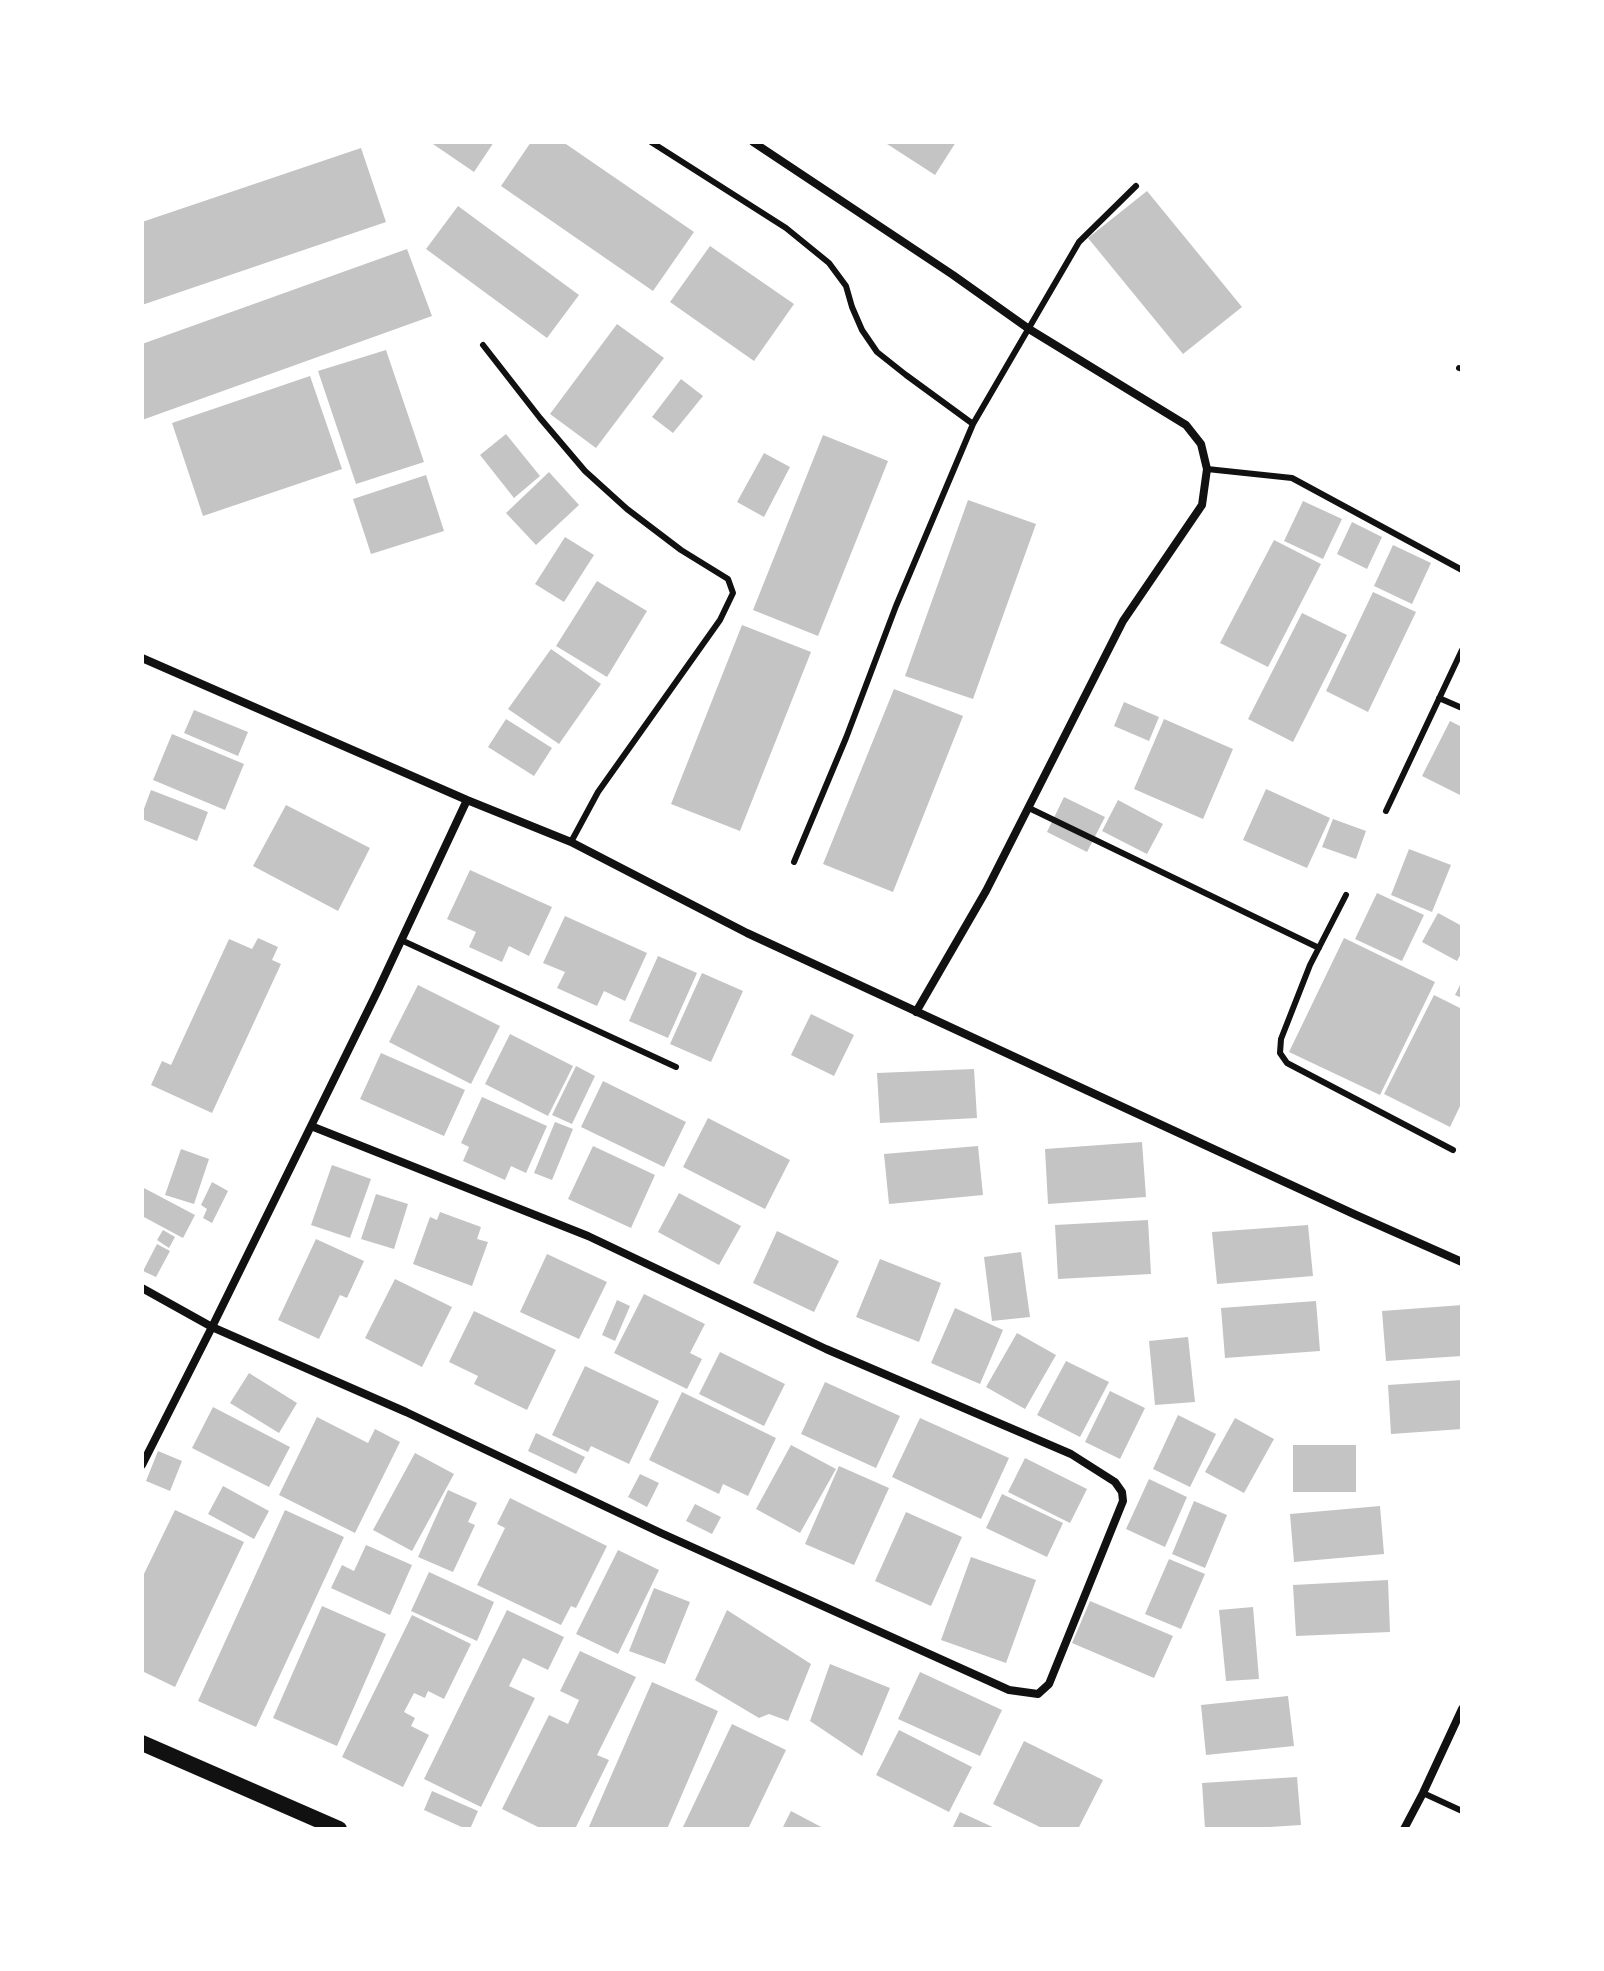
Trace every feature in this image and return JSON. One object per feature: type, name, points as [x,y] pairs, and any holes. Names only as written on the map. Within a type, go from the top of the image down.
[{"type":"main road","points":[[142,1743],[339,1829]]},
{"type":"street","points":[[753,142],[1029,329],[1186,425],[1201,444],[1207,469],[1202,505],[1123,621],[986,891],[916,1012]]},
{"type":"street","points":[[142,658],[571,842],[747,933],[1462,1262]]},
{"type":"street","points":[[142,1465],[311,1126],[467,800]]},
{"type":"street","points":[[142,1288],[212,1327],[406,1412],[661,1533],[1009,1690],[1038,1694],[1049,1684],[1123,1501],[1122,1492],[1115,1482],[1071,1454],[826,1349],[588,1236],[311,1126]]},
{"type":"street","points":[[1404,1829],[1462,1709]]},
{"type":"lane","points":[[651,142],[786,228],[829,263],[846,286],[862,330],[877,352],[973,424]]},
{"type":"lane","points":[[794,862],[846,738],[896,606],[973,424],[1079,242],[1136,186]]},
{"type":"lane","points":[[483,345],[585,471],[627,509],[681,550],[728,579],[733,593],[720,620],[598,792],[571,842]]},
{"type":"lane","points":[[1207,469],[1292,478],[1462,570]]},
{"type":"lane","points":[[1386,811],[1462,650]]},
{"type":"lane","points":[[1439,698],[1462,708]]},
{"type":"lane","points":[[1029,808],[1319,948]]},
{"type":"lane","points":[[1346,895],[1288,1019],[1280,1053],[1287,1063],[1453,1150]]},
{"type":"lane","points":[[401,940],[676,1067]]},
{"type":"lane","points":[[1423,1793],[1462,1811]]},
{"type":"building","points":[[430,142],[494,142],[474,172]]},
{"type":"building","points":[[531,142],[563,142],[694,232],[653,291],[501,186]]},
{"type":"building","points":[[884,142],[956,142],[935,175]]},
{"type":"building","points":[[361,148],[386,222],[142,305],[142,222]]},
{"type":"building","points":[[1147,191],[1242,307],[1183,354],[1088,238]]},
{"type":"building","points":[[458,206],[579,295],[547,338],[426,249]]},
{"type":"building","points":[[710,246],[794,304],[754,361],[670,302]]},
{"type":"building","points":[[407,249],[432,316],[142,420],[142,344]]},
{"type":"building","points":[[617,324],[664,358],[596,448],[550,414]]},
{"type":"building","points":[[386,350],[424,462],[356,484],[318,371]]},
{"type":"building","points":[[310,376],[342,469],[203,516],[172,423]]},
{"type":"building","points":[[681,379],[703,396],[673,433],[652,417]]},
{"type":"building","points":[[506,434],[540,476],[514,498],[480,455]]},
{"type":"building","points":[[823,435],[888,461],[818,636],[753,610]]},
{"type":"building","points":[[764,453],[790,467],[764,517],[737,502]]},
{"type":"building","points":[[549,472],[579,505],[536,545],[506,513]]},
{"type":"building","points":[[426,475],[444,531],[371,554],[353,499]]},
{"type":"building","points":[[968,500],[1036,524],[973,699],[905,676]]},
{"type":"building","points":[[1303,501],[1342,519],[1323,559],[1284,541]]},
{"type":"building","points":[[1352,522],[1382,537],[1367,569],[1337,554]]},
{"type":"building","points":[[565,537],[594,555],[564,602],[535,584]]},
{"type":"building","points":[[1274,540],[1321,564],[1268,667],[1220,643]]},
{"type":"building","points":[[1393,545],[1431,563],[1412,604],[1374,586]]},
{"type":"building","points":[[597,581],[647,611],[607,677],[556,646]]},
{"type":"building","points":[[1373,592],[1416,612],[1368,712],[1326,691]]},
{"type":"building","points":[[1302,613],[1347,635],[1293,742],[1248,719]]},
{"type":"building","points":[[742,625],[811,652],[740,831],[671,804]]},
{"type":"building","points":[[551,649],[601,684],[559,744],[508,709]]},
{"type":"building","points":[[894,689],[963,716],[893,892],[823,864]]},
{"type":"building","points":[[1124,702],[1159,717],[1149,741],[1114,726]]},
{"type":"building","points":[[194,710],[248,732],[238,756],[184,733]]},
{"type":"building","points":[[506,719],[552,748],[534,776],[488,747]]},
{"type":"building","points":[[1164,719],[1233,749],[1203,819],[1134,789]]},
{"type":"building","points":[[1450,721],[1462,727],[1462,796],[1422,776]]},
{"type":"building","points":[[172,734],[244,764],[225,810],[153,780]]},
{"type":"building","points":[[1266,789],[1330,818],[1307,868],[1243,840]]},
{"type":"building","points":[[151,790],[208,812],[197,841],[142,819]]},
{"type":"building","points":[[1064,797],[1105,817],[1087,852],[1047,832]]},
{"type":"building","points":[[1118,800],[1163,824],[1147,854],[1102,831]]},
{"type":"building","points":[[286,805],[370,848],[338,911],[253,866]]},
{"type":"building","points":[[1333,819],[1366,831],[1356,859],[1322,847]]},
{"type":"building","points":[[1409,849],[1451,865],[1432,912],[1391,895]]},
{"type":"building","points":[[470,870],[552,907],[529,956],[509,946],[502,962],[469,947],[476,932],[447,919]]},
{"type":"building","points":[[1377,893],[1424,915],[1402,961],[1355,939]]},
{"type":"building","points":[[1438,913],[1462,926],[1462,952],[1457,961],[1422,942]]},
{"type":"building","points":[[565,916],[647,953],[625,1001],[604,991],[597,1006],[557,988],[565,972],[543,963]]},
{"type":"building","points":[[258,938],[278,947],[272,960],[281,964],[212,1113],[151,1085],[162,1061],[171,1065],[229,939],[252,949]]},
{"type":"building","points":[[1344,938],[1435,982],[1380,1095],[1289,1052]]},
{"type":"building","points":[[658,956],[697,973],[668,1038],[629,1021]]},
{"type":"building","points":[[702,973],[743,991],[711,1062],[670,1044]]},
{"type":"building","points":[[1462,981],[1462,998],[1455,995]]},
{"type":"building","points":[[418,985],[500,1026],[471,1084],[389,1042]]},
{"type":"building","points":[[1434,995],[1462,1009],[1462,1102],[1450,1127],[1384,1094]]},
{"type":"building","points":[[811,1014],[854,1035],[834,1076],[791,1055]]},
{"type":"building","points":[[510,1034],[573,1066],[548,1116],[485,1084]]},
{"type":"building","points":[[381,1053],[465,1090],[444,1136],[360,1099]]},
{"type":"building","points":[[576,1066],[595,1076],[572,1124],[552,1115]]},
{"type":"building","points":[[974,1069],[977,1118],[880,1123],[877,1073]]},
{"type":"building","points":[[603,1081],[686,1122],[664,1167],[581,1127]]},
{"type":"building","points":[[482,1097],[547,1126],[526,1173],[511,1166],[505,1180],[463,1161],[469,1147],[461,1143]]},
{"type":"building","points":[[708,1118],[790,1160],[765,1209],[683,1167]]},
{"type":"building","points":[[555,1122],[573,1129],[552,1180],[534,1173]]},
{"type":"building","points":[[1142,1142],[1146,1197],[1048,1204],[1045,1149]]},
{"type":"building","points":[[593,1146],[655,1175],[631,1228],[568,1199]]},
{"type":"building","points":[[978,1146],[983,1195],[889,1204],[884,1154]]},
{"type":"building","points":[[181,1149],[209,1159],[194,1204],[165,1195]]},
{"type":"building","points":[[332,1165],[371,1179],[350,1238],[311,1225]]},
{"type":"building","points":[[212,1182],[228,1191],[212,1223],[203,1218],[207,1209],[201,1205]]},
{"type":"building","points":[[142,1187],[195,1215],[183,1238],[142,1216]]},
{"type":"building","points":[[679,1193],[741,1226],[719,1265],[658,1232]]},
{"type":"building","points":[[376,1194],[408,1204],[394,1249],[361,1239]]},
{"type":"building","points":[[440,1212],[481,1227],[477,1239],[488,1242],[472,1286],[413,1264],[430,1217],[437,1220]]},
{"type":"building","points":[[1148,1220],[1151,1274],[1058,1279],[1055,1225]]},
{"type":"building","points":[[1308,1225],[1313,1276],[1217,1284],[1212,1232]]},
{"type":"building","points":[[163,1230],[175,1237],[169,1248],[157,1240]]},
{"type":"building","points":[[777,1231],[839,1261],[814,1312],[753,1283]]},
{"type":"building","points":[[316,1239],[364,1261],[347,1298],[340,1295],[319,1339],[278,1320]]},
{"type":"building","points":[[157,1244],[170,1251],[156,1277],[143,1271]]},
{"type":"building","points":[[1021,1252],[1030,1317],[992,1321],[984,1257]]},
{"type":"building","points":[[547,1254],[607,1282],[579,1339],[520,1312]]},
{"type":"building","points":[[880,1259],[941,1283],[919,1342],[856,1317]]},
{"type":"building","points":[[395,1279],[452,1307],[422,1367],[365,1338]]},
{"type":"building","points":[[644,1294],[705,1324],[690,1353],[702,1359],[687,1389],[614,1353]]},
{"type":"building","points":[[617,1300],[630,1306],[615,1341],[602,1335]]},
{"type":"building","points":[[1316,1301],[1320,1351],[1225,1358],[1221,1308]]},
{"type":"building","points":[[1462,1305],[1462,1356],[1386,1361],[1382,1311]]},
{"type":"building","points":[[955,1308],[1003,1330],[980,1384],[931,1363]]},
{"type":"building","points":[[474,1311],[556,1350],[527,1410],[474,1384],[478,1376],[449,1362]]},
{"type":"building","points":[[1017,1333],[1056,1355],[1025,1409],[986,1387]]},
{"type":"building","points":[[1188,1337],[1195,1402],[1155,1405],[1149,1341]]},
{"type":"building","points":[[720,1352],[785,1384],[764,1426],[699,1394]]},
{"type":"building","points":[[1066,1361],[1109,1382],[1080,1437],[1037,1415]]},
{"type":"building","points":[[585,1366],[659,1401],[629,1464],[591,1446],[588,1452],[552,1435]]},
{"type":"building","points":[[249,1373],[297,1403],[279,1433],[230,1403]]},
{"type":"building","points":[[1462,1380],[1462,1429],[1391,1434],[1388,1385]]},
{"type":"building","points":[[825,1382],[900,1416],[876,1468],[801,1434]]},
{"type":"building","points":[[1110,1391],[1145,1408],[1120,1459],[1085,1442]]},
{"type":"building","points":[[682,1392],[776,1438],[748,1496],[723,1484],[719,1494],[649,1460]]},
{"type":"building","points":[[213,1407],[290,1447],[269,1487],[192,1448]]},
{"type":"building","points":[[1178,1415],[1216,1434],[1190,1487],[1153,1469]]},
{"type":"building","points":[[317,1417],[368,1443],[375,1429],[400,1442],[355,1533],[279,1495]]},
{"type":"building","points":[[920,1418],[1009,1458],[981,1519],[892,1477]]},
{"type":"building","points":[[1235,1418],[1274,1439],[1244,1493],[1205,1472]]},
{"type":"building","points":[[536,1433],[585,1457],[576,1474],[528,1451]]},
{"type":"building","points":[[791,1445],[836,1469],[800,1533],[756,1509]]},
{"type":"building","points":[[1293,1445],[1356,1445],[1356,1492],[1293,1492]]},
{"type":"building","points":[[158,1451],[182,1461],[170,1491],[146,1481]]},
{"type":"building","points":[[415,1453],[454,1474],[412,1551],[373,1530]]},
{"type":"building","points":[[1025,1458],[1087,1489],[1070,1523],[1008,1492]]},
{"type":"building","points":[[839,1466],[889,1488],[854,1565],[805,1544]]},
{"type":"building","points":[[640,1474],[659,1483],[647,1507],[628,1497]]},
{"type":"building","points":[[1149,1479],[1187,1497],[1165,1547],[1126,1529]]},
{"type":"building","points":[[223,1486],[269,1511],[254,1539],[208,1514]]},
{"type":"building","points":[[448,1490],[477,1503],[468,1522],[475,1525],[453,1572],[418,1557]]},
{"type":"building","points":[[1002,1494],[1063,1523],[1047,1557],[986,1528]]},
{"type":"building","points":[[510,1498],[607,1546],[576,1608],[571,1606],[561,1625],[477,1585],[505,1528],[497,1524]]},
{"type":"building","points":[[1194,1501],[1227,1515],[1205,1568],[1172,1554]]},
{"type":"building","points":[[695,1504],[721,1517],[712,1534],[686,1521]]},
{"type":"building","points":[[1380,1506],[1384,1554],[1294,1562],[1290,1514]]},
{"type":"building","points":[[175,1510],[244,1542],[175,1687],[142,1671],[142,1578]]},
{"type":"building","points":[[285,1510],[344,1537],[256,1727],[198,1701]]},
{"type":"building","points":[[906,1512],[962,1537],[931,1606],[875,1581]]},
{"type":"building","points":[[366,1545],[412,1565],[390,1615],[331,1588],[342,1565],[354,1571]]},
{"type":"building","points":[[618,1550],[659,1570],[618,1654],[576,1634]]},
{"type":"building","points":[[971,1557],[1036,1580],[1006,1663],[941,1640]]},
{"type":"building","points":[[1169,1559],[1205,1574],[1181,1629],[1145,1614]]},
{"type":"building","points":[[429,1572],[494,1602],[477,1641],[411,1611]]},
{"type":"building","points":[[1388,1580],[1390,1632],[1296,1636],[1293,1585]]},
{"type":"building","points":[[654,1588],[690,1602],[665,1664],[629,1651]]},
{"type":"building","points":[[1090,1601],[1173,1636],[1154,1678],[1072,1643]]},
{"type":"building","points":[[322,1606],[386,1634],[337,1746],[273,1718]]},
{"type":"building","points":[[1253,1607],[1259,1679],[1226,1681],[1219,1610]]},
{"type":"building","points":[[507,1610],[564,1637],[548,1670],[523,1658],[509,1686],[535,1698],[481,1807],[424,1779]]},
{"type":"building","points":[[727,1610],[811,1664],[788,1721],[769,1714],[759,1718],[695,1680]]},
{"type":"building","points":[[412,1615],[471,1644],[444,1699],[428,1691],[425,1698],[414,1693],[404,1712],[415,1718],[411,1726],[429,1735],[403,1787],[342,1757]]},
{"type":"building","points":[[580,1651],[636,1677],[597,1755],[609,1760],[575,1829],[542,1829],[502,1809],[549,1715],[568,1724],[579,1700],[560,1691]]},
{"type":"building","points":[[830,1664],[890,1688],[862,1756],[810,1721]]},
{"type":"building","points":[[920,1672],[1002,1710],[980,1756],[898,1719]]},
{"type":"building","points":[[652,1682],[718,1711],[667,1829],[588,1829]]},
{"type":"building","points":[[1288,1696],[1294,1746],[1206,1755],[1201,1705]]},
{"type":"building","points":[[732,1724],[786,1750],[748,1829],[682,1829]]},
{"type":"building","points":[[899,1730],[972,1767],[949,1812],[876,1775]]},
{"type":"building","points":[[1024,1741],[1103,1780],[1078,1829],[1044,1829],[993,1804]]},
{"type":"building","points":[[1297,1777],[1301,1825],[1205,1829],[1202,1783]]},
{"type":"building","points":[[432,1791],[478,1811],[470,1829],[424,1810]]},
{"type":"building","points":[[791,1811],[825,1829],[782,1829]]},
{"type":"building","points":[[960,1812],[997,1829],[952,1829]]}]
